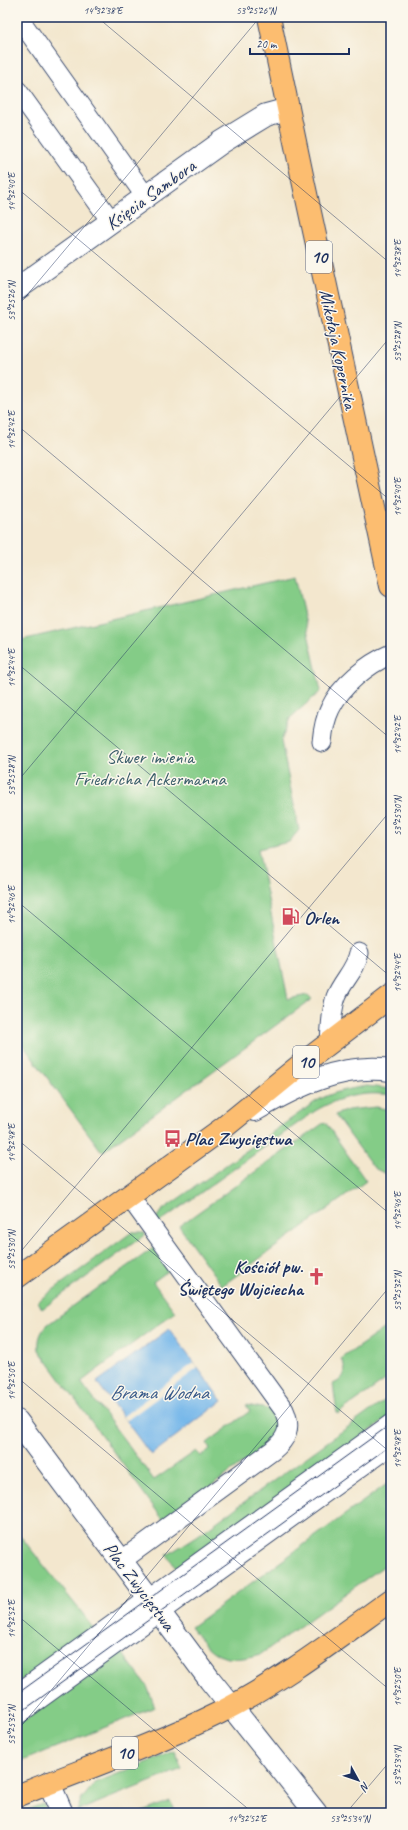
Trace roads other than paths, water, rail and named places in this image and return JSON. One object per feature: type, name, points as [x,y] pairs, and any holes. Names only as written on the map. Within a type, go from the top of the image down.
[{"type":"main road","name":"Mikołaja Kopernika","points":[[269,17],[391,586]]},
{"type":"main road","name":"10","points":[[17,1277],[222,1129],[391,996]]},
{"type":"main road","name":"10","points":[[17,1796],[153,1742],[232,1706],[308,1660],[391,1600]]},
{"type":"street","name":"Księcia Sambora","points":[[17,289],[222,142],[266,115],[288,109]]},
{"type":"street","points":[[222,1129],[277,1097],[313,1080],[359,1069],[391,1070]]},
{"type":"street","name":"Plac Zwycięstwa","points":[[23,1429],[121,1561],[316,1813]]},
{"type":"street","points":[[50,1783],[62,1813]]},
{"type":"lane","points":[[18,17],[146,197]]},
{"type":"lane","points":[[17,90],[111,222]]},
{"type":"lane","points":[[322,742],[325,724],[330,708],[338,696],[359,672],[391,654]]},
{"type":"lane","points":[[330,1044],[336,997],[340,988],[356,965],[359,953]]},
{"type":"lane","points":[[121,1561],[272,1451],[284,1441],[289,1426],[284,1410],[129,1196]]},
{"type":"lane","points":[[17,1715],[155,1605],[391,1424]]},
{"type":"lane","points":[[20,1691],[155,1605],[391,1445]]},
{"type":"water","name":"Brama Wodna","points":[[169,1329],[222,1401],[151,1455],[97,1382]]},
{"type":"tram line","points":[[17,1694],[391,1424]]},
{"type":"tram line","points":[[17,1715],[391,1445]]},
{"type":"place","name":"Orlen","points":[[291,917]]},
{"type":"place","name":"Plac Zwycięstwa","points":[[172,1138]]},
{"type":"place","name":"Kościół pw. Świętego Wojciecha","points":[[316,1277]]},
{"type":"park label","name":"Skwer imienia Friedricha Ackermanna","points":[[150,767]]}]
